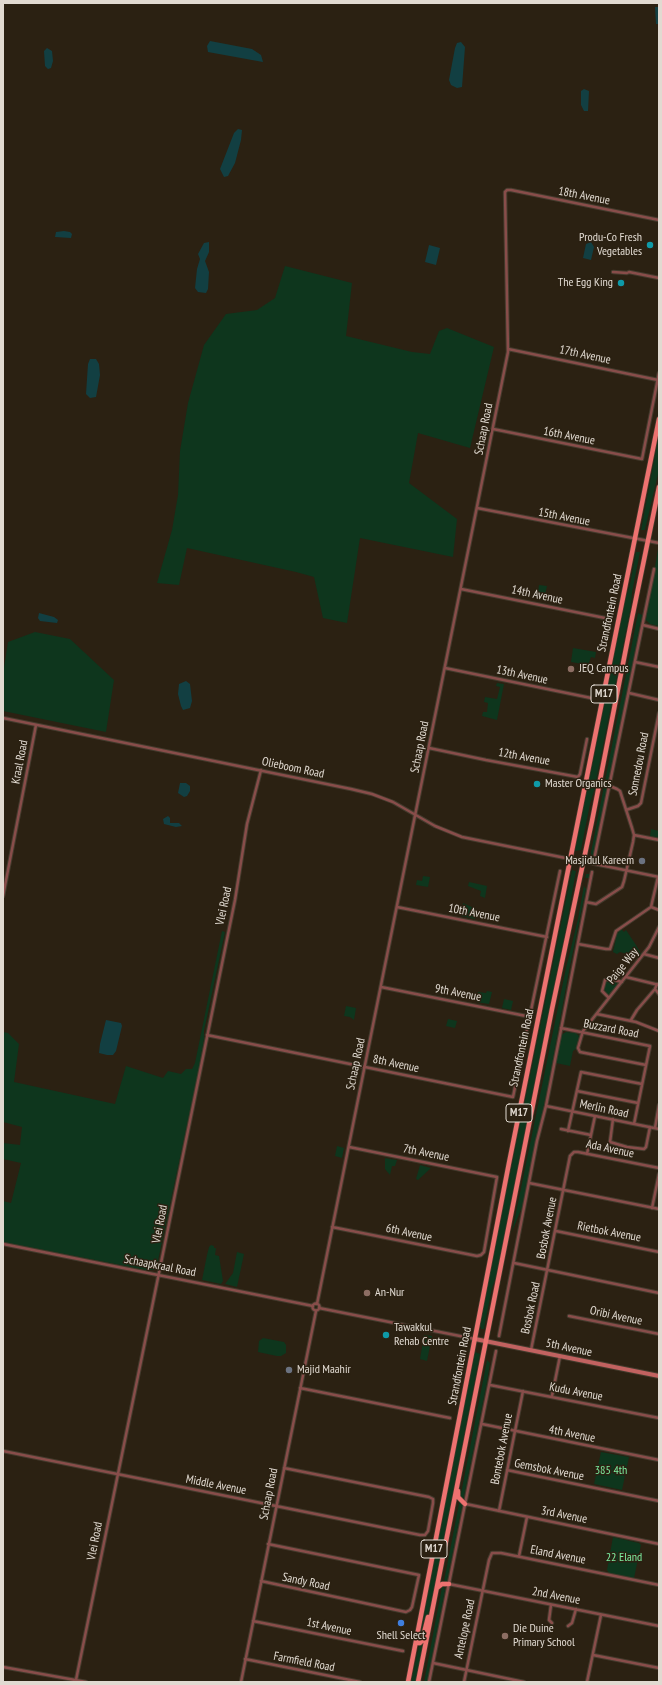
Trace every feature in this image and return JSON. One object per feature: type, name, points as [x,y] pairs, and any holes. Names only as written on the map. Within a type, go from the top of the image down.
[{"type":"main road","name":"Strandfontein Road","points":[[408,1682],[508,1163],[659,419]]},
{"type":"main road","name":"Strandfontein Road","points":[[418,1682],[552,1009],[584,861],[659,487]]},
{"type":"main road","name":"5th Avenue","points":[[475,1339],[659,1376]]},
{"type":"main road","points":[[458,1483],[458,1497],[465,1504]]},
{"type":"main road","points":[[437,1588],[442,1584],[449,1584]]},
{"type":"main road","points":[[416,1643],[420,1643],[422,1641],[436,1594]]},
{"type":"street","name":"18th Avenue","points":[[505,191],[511,190],[659,220]]},
{"type":"street","name":"Schaap Road","points":[[317,1304],[494,429],[508,349],[505,191]]},
{"type":"street","points":[[613,272],[629,272],[659,278]]},
{"type":"street","name":"17th Avenue","points":[[508,349],[658,380]]},
{"type":"street","points":[[658,380],[659,373]]},
{"type":"street","name":"16th Avenue","points":[[494,429],[642,459],[658,380]]},
{"type":"street","name":"15th Avenue","points":[[477,508],[659,543]]},
{"type":"street","points":[[595,855],[654,569]]},
{"type":"street","name":"14th Avenue","points":[[461,589],[610,619]]},
{"type":"street","points":[[643,625],[659,628]]},
{"type":"street","points":[[635,662],[658,667],[659,662]]},
{"type":"street","name":"13th Avenue","points":[[445,668],[596,699]]},
{"type":"street","points":[[629,694],[659,700]]},
{"type":"street","name":"Sonnedou Road","points":[[626,810],[638,806],[641,803],[659,713]]},
{"type":"street","name":"Olieboom Road","points":[[3,718],[365,792],[393,802],[440,829],[467,838],[658,877]]},
{"type":"street","name":"Kraal Road","points":[[3,896],[36,725]]},
{"type":"street","name":"12th Avenue","points":[[429,748],[578,777],[580,774],[587,739]]},
{"type":"street","name":"Vlei Road","points":[[76,1680],[238,886],[249,818],[261,770]]},
{"type":"street","points":[[586,902],[596,904],[619,889],[623,885],[627,870],[634,835],[620,791],[610,786]]},
{"type":"street","points":[[634,835],[659,840]]},
{"type":"street","points":[[531,1017],[560,871]]},
{"type":"street","points":[[500,1336],[529,1183],[546,1106],[592,872]]},
{"type":"street","points":[[578,944],[606,949],[610,948],[616,931],[651,907],[658,877]]},
{"type":"street","name":"10th Avenue","points":[[397,907],[547,937]]},
{"type":"street","points":[[651,907],[659,910]]},
{"type":"street","name":"Paige Way","points":[[582,1033],[644,954],[652,943],[659,929]]},
{"type":"street","points":[[644,954],[659,958]]},
{"type":"street","points":[[626,977],[658,985],[637,1010],[631,1020]]},
{"type":"street","points":[[609,998],[602,991],[605,980],[611,978],[622,982]]},
{"type":"street","name":"9th Avenue","points":[[381,987],[531,1017]]},
{"type":"street","points":[[655,989],[659,994]]},
{"type":"street","points":[[597,1014],[631,1020],[659,1031]]},
{"type":"street","name":"8th Avenue","points":[[207,1035],[511,1097],[515,1095],[531,1017]]},
{"type":"street","name":"Buzzard Road","points":[[561,1028],[650,1046],[634,1124]]},
{"type":"street","points":[[582,1033],[578,1048],[580,1052],[646,1065]]},
{"type":"street","points":[[568,1131],[582,1072],[642,1084]]},
{"type":"street","points":[[577,1091],[638,1103]]},
{"type":"street","points":[[655,1128],[659,1105]]},
{"type":"street","name":"Merlin Road","points":[[546,1106],[659,1129]]},
{"type":"street","points":[[587,1154],[595,1116]]},
{"type":"street","points":[[613,1119],[610,1142],[627,1147],[644,1149],[646,1147],[650,1127]]},
{"type":"street","points":[[560,1129],[591,1135]]},
{"type":"street","name":"7th Avenue","points":[[349,1147],[494,1176],[498,1179],[484,1252],[481,1255]]},
{"type":"street","name":"Ada Avenue","points":[[564,1190],[570,1156],[574,1152],[659,1168]]},
{"type":"street","points":[[652,1208],[659,1174]]},
{"type":"street","points":[[529,1183],[659,1209]]},
{"type":"street","name":"Bosbok Avenue","points":[[548,1270],[564,1190]]},
{"type":"street","name":"6th Avenue","points":[[332,1227],[477,1256],[481,1255]]},
{"type":"street","name":"Rietbok Avenue","points":[[556,1231],[659,1252]]},
{"type":"street","name":"Schaapkraal Road","points":[[3,1244],[313,1306]]},
{"type":"street","points":[[514,1263],[659,1292]]},
{"type":"street","name":"Bosbok Road","points":[[531,1350],[548,1270]]},
{"type":"street","points":[[320,1308],[316,1311],[313,1306],[317,1304],[320,1308],[475,1339]]},
{"type":"street","name":"Schaap Road","points":[[241,1682],[316,1311]]},
{"type":"street","name":"Oribi Avenue","points":[[569,1316],[659,1334]]},
{"type":"street","points":[[429,1682],[496,1351]]},
{"type":"street","points":[[552,1396],[560,1356]]},
{"type":"street","name":"Kudu Avenue","points":[[490,1384],[659,1418]]},
{"type":"street","points":[[300,1388],[450,1418]]},
{"type":"street","name":"Bontebok Avenue","points":[[499,1511],[524,1391]]},
{"type":"street","name":"4th Avenue","points":[[482,1424],[659,1460]]},
{"type":"street","name":"Middle Avenue","points":[[3,1451],[425,1535],[428,1531],[433,1506],[432,1499],[427,1496],[284,1468]]},
{"type":"street","name":"Gemsbok Avenue","points":[[507,1470],[659,1501]]},
{"type":"street","name":"3rd Avenue","points":[[465,1504],[659,1544]]},
{"type":"street","points":[[519,1556],[527,1517]]},
{"type":"street","name":"Sandy Road","points":[[261,1581],[406,1612],[412,1607],[419,1575],[268,1544]]},
{"type":"street","name":"Eland Avenue","points":[[482,1591],[491,1554],[497,1552],[659,1585]]},
{"type":"street","name":"2nd Avenue","points":[[449,1584],[659,1626]]},
{"type":"street","name":"Antelope Road","points":[[464,1682],[482,1591]]},
{"type":"street","points":[[551,1605],[549,1620],[552,1623]]},
{"type":"street","points":[[568,1626],[572,1623],[576,1609]]},
{"type":"street","points":[[587,1682],[601,1615]]},
{"type":"street","name":"1st Avenue","points":[[253,1621],[402,1651]]},
{"type":"street","points":[[593,1654],[659,1668]]},
{"type":"street","name":"Farmfield Road","points":[[245,1659],[360,1682]]},
{"type":"street","points":[[433,1663],[524,1682]]},
{"type":"street","points":[[3,1668],[86,1682]]},
{"type":"green space","points":[[285,266],[352,283],[346,336],[412,352],[430,354],[439,331],[447,328],[494,347],[470,448],[418,433],[409,483],[457,519],[453,557],[360,538],[347,623],[323,618],[314,577],[187,548],[179,585],[157,583],[172,530],[178,495],[180,451],[188,403],[204,345],[226,314],[257,310],[275,298]]},
{"type":"green space","points":[[659,434],[659,470],[645,530],[641,530]]},
{"type":"green space","points":[[658,549],[659,626],[650,624],[646,620]]},
{"type":"green space","points":[[636,552],[640,552],[631,606],[594,791],[581,850],[575,851],[626,597]]},
{"type":"green space","points":[[539,585],[547,586],[544,600],[537,598]]},
{"type":"green space","points":[[638,613],[642,615],[594,858],[591,856],[591,852]]},
{"type":"green space","points":[[35,632],[70,639],[114,680],[106,732],[3,711],[3,674],[8,642]]},
{"type":"green space","points":[[573,648],[596,652],[595,658],[591,657],[588,665],[571,662]]},
{"type":"green space","points":[[497,683],[504,684],[497,720],[482,716],[483,712],[487,712],[488,703],[484,702],[485,697],[497,699],[500,687],[496,686]]},
{"type":"green space","points":[[651,829],[659,831],[659,838],[650,836]]},
{"type":"green space","points":[[572,870],[576,871],[567,923],[497,1274],[492,1288],[484,1329],[481,1329],[480,1325],[493,1257]]},
{"type":"green space","points":[[586,874],[590,874],[589,878],[585,878]]},
{"type":"green space","points":[[423,876],[430,877],[428,887],[416,885],[417,880],[422,881]]},
{"type":"green space","points":[[469,882],[487,886],[485,898],[480,896],[481,891],[468,886]]},
{"type":"green space","points":[[584,883],[586,889],[548,1086],[522,1207],[512,1232],[566,968],[578,919]]},
{"type":"green space","points":[[463,903],[476,909],[475,919],[461,916]]},
{"type":"green space","points":[[621,929],[624,932],[626,930],[636,945],[641,954],[638,957],[620,952],[617,954],[613,952],[617,934]]},
{"type":"green space","points":[[222,931],[225,932],[204,1031],[197,1078],[156,1270],[146,1270],[3,1242],[3,1201],[11,1203],[21,1163],[3,1159],[3,1143],[20,1145],[22,1127],[3,1122],[3,1032],[8,1033],[19,1044],[14,1082],[115,1104],[126,1066],[163,1078],[168,1071],[181,1074],[186,1069],[192,1069],[195,1063]]},
{"type":"green space","points":[[609,980],[616,982],[617,985],[609,994],[607,994],[604,989],[606,982]]},
{"type":"green space","points":[[487,991],[492,992],[489,1004],[476,1002],[478,992],[486,993]]},
{"type":"green space","points":[[504,999],[513,1001],[511,1010],[502,1008]]},
{"type":"green space","points":[[346,1006],[356,1008],[354,1020],[350,1017],[344,1016]]},
{"type":"green space","points":[[448,1019],[457,1021],[455,1028],[446,1026]]},
{"type":"green space","points":[[566,1032],[576,1033],[579,1036],[576,1049],[573,1051],[570,1066],[556,1063],[561,1035]]},
{"type":"green space","points":[[337,1146],[344,1148],[342,1158],[335,1156]]},
{"type":"green space","points":[[385,1158],[397,1160],[395,1166],[392,1166],[390,1175],[385,1169]]},
{"type":"green space","points":[[420,1165],[431,1168],[418,1180],[416,1179]]},
{"type":"green space","points":[[211,1245],[216,1248],[215,1255],[219,1256],[223,1281],[221,1284],[202,1280],[209,1247]]},
{"type":"green space","points":[[237,1252],[244,1254],[237,1287],[225,1284],[233,1273]]},
{"type":"green space","points":[[424,1335],[432,1336],[427,1361],[420,1359]]},
{"type":"green space","points":[[263,1338],[284,1342],[286,1345],[286,1353],[281,1356],[277,1356],[258,1352],[259,1341]]},
{"type":"green space","points":[[475,1352],[480,1354],[432,1600],[421,1639],[419,1640]]},
{"type":"green space","points":[[487,1360],[490,1363],[487,1382],[447,1581],[444,1581]]},
{"type":"green space","name":"385 4th","points":[[601,1452],[629,1457],[622,1490],[594,1484]]},
{"type":"green space","name":"22 Eland","points":[[613,1537],[639,1543],[641,1545],[634,1578],[609,1573],[607,1570]]},
{"type":"green space","points":[[442,1587],[444,1587],[445,1590],[427,1682],[424,1682]]},
{"type":"green space","points":[[425,1641],[416,1682],[411,1682],[419,1646],[421,1646]]},
{"type":"water","points":[[655,7],[659,7],[659,24],[656,24]]},
{"type":"water","points":[[210,41],[252,49],[261,55],[263,62],[208,52],[207,46]]},
{"type":"water","points":[[461,42],[465,47],[462,87],[457,88],[451,85],[449,80],[455,48],[457,43]]},
{"type":"water","points":[[47,48],[52,51],[53,61],[51,68],[48,69],[45,66],[44,51]]},
{"type":"water","points":[[584,89],[589,91],[588,111],[584,111],[581,105],[581,91]]},
{"type":"water","points":[[238,129],[242,130],[235,163],[228,176],[224,177],[220,169],[234,133]]},
{"type":"water","points":[[64,231],[72,234],[71,238],[55,237],[56,232]]},
{"type":"water","points":[[209,242],[209,252],[205,261],[209,272],[208,289],[206,293],[198,292],[195,288],[197,269],[200,259],[198,254],[204,243]]},
{"type":"water","points":[[591,242],[594,247],[591,260],[583,258],[586,244]]},
{"type":"water","points":[[429,245],[440,248],[436,265],[425,262]]},
{"type":"water","points":[[90,359],[96,359],[99,364],[100,375],[96,397],[90,398],[86,394],[88,364]]},
{"type":"water","points":[[39,613],[54,617],[58,620],[57,623],[40,621],[38,618]]},
{"type":"water","points":[[186,681],[190,684],[192,701],[190,708],[183,710],[178,694],[179,684]]},
{"type":"water","points":[[180,783],[186,783],[190,786],[190,791],[187,796],[184,797],[178,793]]},
{"type":"water","points":[[168,816],[170,818],[170,823],[179,823],[182,826],[176,827],[164,824],[163,819]]},
{"type":"water","points":[[106,1020],[121,1023],[122,1026],[116,1051],[113,1055],[99,1053]]},
{"type":"place","name":"Produ-Co Fresh Vegetables","points":[[650,245]]},
{"type":"place","name":"The Egg King","points":[[621,283]]},
{"type":"place","name":"JEQ Campus","points":[[571,669]]},
{"type":"place","name":"Master Organics","points":[[537,784]]},
{"type":"place","name":"Masjidul Kareem","points":[[642,861]]},
{"type":"place","name":"An-Nur","points":[[367,1293]]},
{"type":"place","name":"Tawakkul Rehab Centre","points":[[386,1335]]},
{"type":"place","name":"Majid Maahir","points":[[289,1370]]},
{"type":"place","name":"Shell Select","points":[[401,1623]]},
{"type":"place","name":"Die Duine Primary School","points":[[505,1636]]}]
